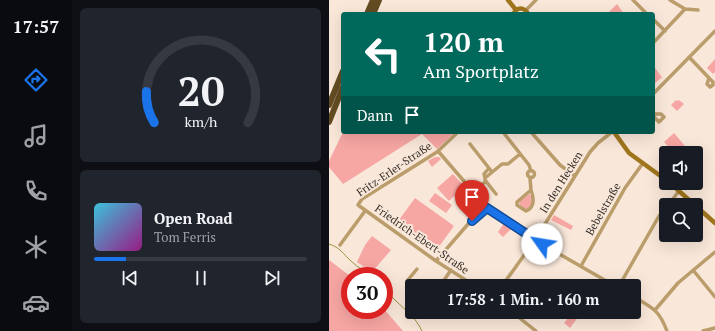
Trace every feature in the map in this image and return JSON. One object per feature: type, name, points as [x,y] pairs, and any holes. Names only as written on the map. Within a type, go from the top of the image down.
[{"type":"highway","points":[[368,12],[373,0]]},
{"type":"highway","points":[[374,12],[379,0]]},
{"type":"highway","points":[[329,105],[341,76]]},
{"type":"highway","points":[[329,122],[341,92]]},
{"type":"street","points":[[508,0],[515,12],[521,8],[527,12],[536,0]]},
{"type":"street","points":[[633,0],[645,12]]},
{"type":"street","points":[[670,0],[685,9],[698,10]]},
{"type":"street","points":[[679,5],[681,0]]},
{"type":"street","points":[[655,41],[685,9]]},
{"type":"street","points":[[655,22],[665,31]]},
{"type":"street","points":[[655,92],[715,31]]},
{"type":"street","points":[[689,58],[709,78]]},
{"type":"street","name":"Fritz-Erler-Straße","points":[[358,205],[362,199],[438,151],[456,134]]},
{"type":"street","points":[[505,134],[529,166],[531,171],[527,174],[530,178],[533,204],[526,211],[519,206],[517,202],[531,190]]},
{"type":"street","points":[[533,134],[560,165],[575,176]]},
{"type":"street","name":"In den Hecken","points":[[507,279],[535,240],[593,149],[611,134]]},
{"type":"street","points":[[615,134],[629,153],[659,175]]},
{"type":"street","points":[[470,144],[492,172]]},
{"type":"street","points":[[438,151],[487,208],[535,240],[603,279]]},
{"type":"street","points":[[473,192],[492,172],[502,164],[508,164],[520,154]]},
{"type":"street","name":"Bebelstraße","points":[[581,266],[629,181],[643,163]]},
{"type":"street","points":[[489,168],[484,174],[485,179],[496,194]]},
{"type":"street","points":[[673,198],[679,191],[715,223]]},
{"type":"street","name":"Friedrich-Ebert-Straße","points":[[358,205],[435,261],[464,279]]},
{"type":"street","points":[[435,261],[469,223],[487,208]]},
{"type":"street","points":[[340,245],[365,210]]},
{"type":"street","points":[[623,279],[659,217]]},
{"type":"street","points":[[655,310],[678,283],[715,252]]},
{"type":"street","points":[[409,279],[417,269]]},
{"type":"street","points":[[445,279],[451,270]]},
{"type":"street","points":[[693,270],[715,297]]},
{"type":"street","points":[[641,301],[655,310],[661,317],[667,331]]},
{"type":"street","points":[[521,319],[536,331]]},
{"type":"street","points":[[703,331],[715,328]]},
{"type":"shaded area","points":[[617,4],[623,12],[609,12]]},
{"type":"shaded area","points":[[715,59],[715,72],[713,74],[707,68]]},
{"type":"shaded area","points":[[655,68],[663,79],[661,78],[655,83]]},
{"type":"shaded area","points":[[676,100],[679,100],[684,104],[677,111],[671,105]]},
{"type":"shaded area","points":[[674,133],[685,146],[668,146],[664,142]]},
{"type":"shaded area","points":[[342,134],[422,134],[343,184],[329,167],[329,161]]},
{"type":"shaded area","points":[[422,134],[453,134],[437,149]]},
{"type":"shaded area","points":[[435,157],[439,157],[441,159],[432,167],[428,161]]},
{"type":"shaded area","points":[[453,174],[466,188],[449,201],[437,188]]},
{"type":"shaded area","points":[[435,193],[452,205],[446,213],[429,201]]},
{"type":"shaded area","points":[[529,194],[531,196],[531,202],[530,206],[526,209],[520,205],[519,202]]},
{"type":"shaded area","points":[[415,198],[454,226],[435,252],[396,224]]},
{"type":"shaded area","points":[[554,215],[573,226],[571,230],[551,220]]},
{"type":"shaded area","points":[[504,223],[512,228],[503,237],[498,232]]},
{"type":"shaded area","points":[[372,236],[391,250],[376,267],[364,267],[357,262],[365,245]]},
{"type":"shaded area","points":[[329,260],[341,269],[341,319],[393,319],[403,331],[329,331]]},
{"type":"shaded area","points":[[567,319],[577,319],[570,328],[564,323]]},
{"type":"waterway","points":[[329,244],[339,249],[358,267]]},
{"type":"waterway","points":[[393,298],[413,317],[422,331]]},
{"type":"route","points":[[472,221],[487,208],[542,244]]}]
